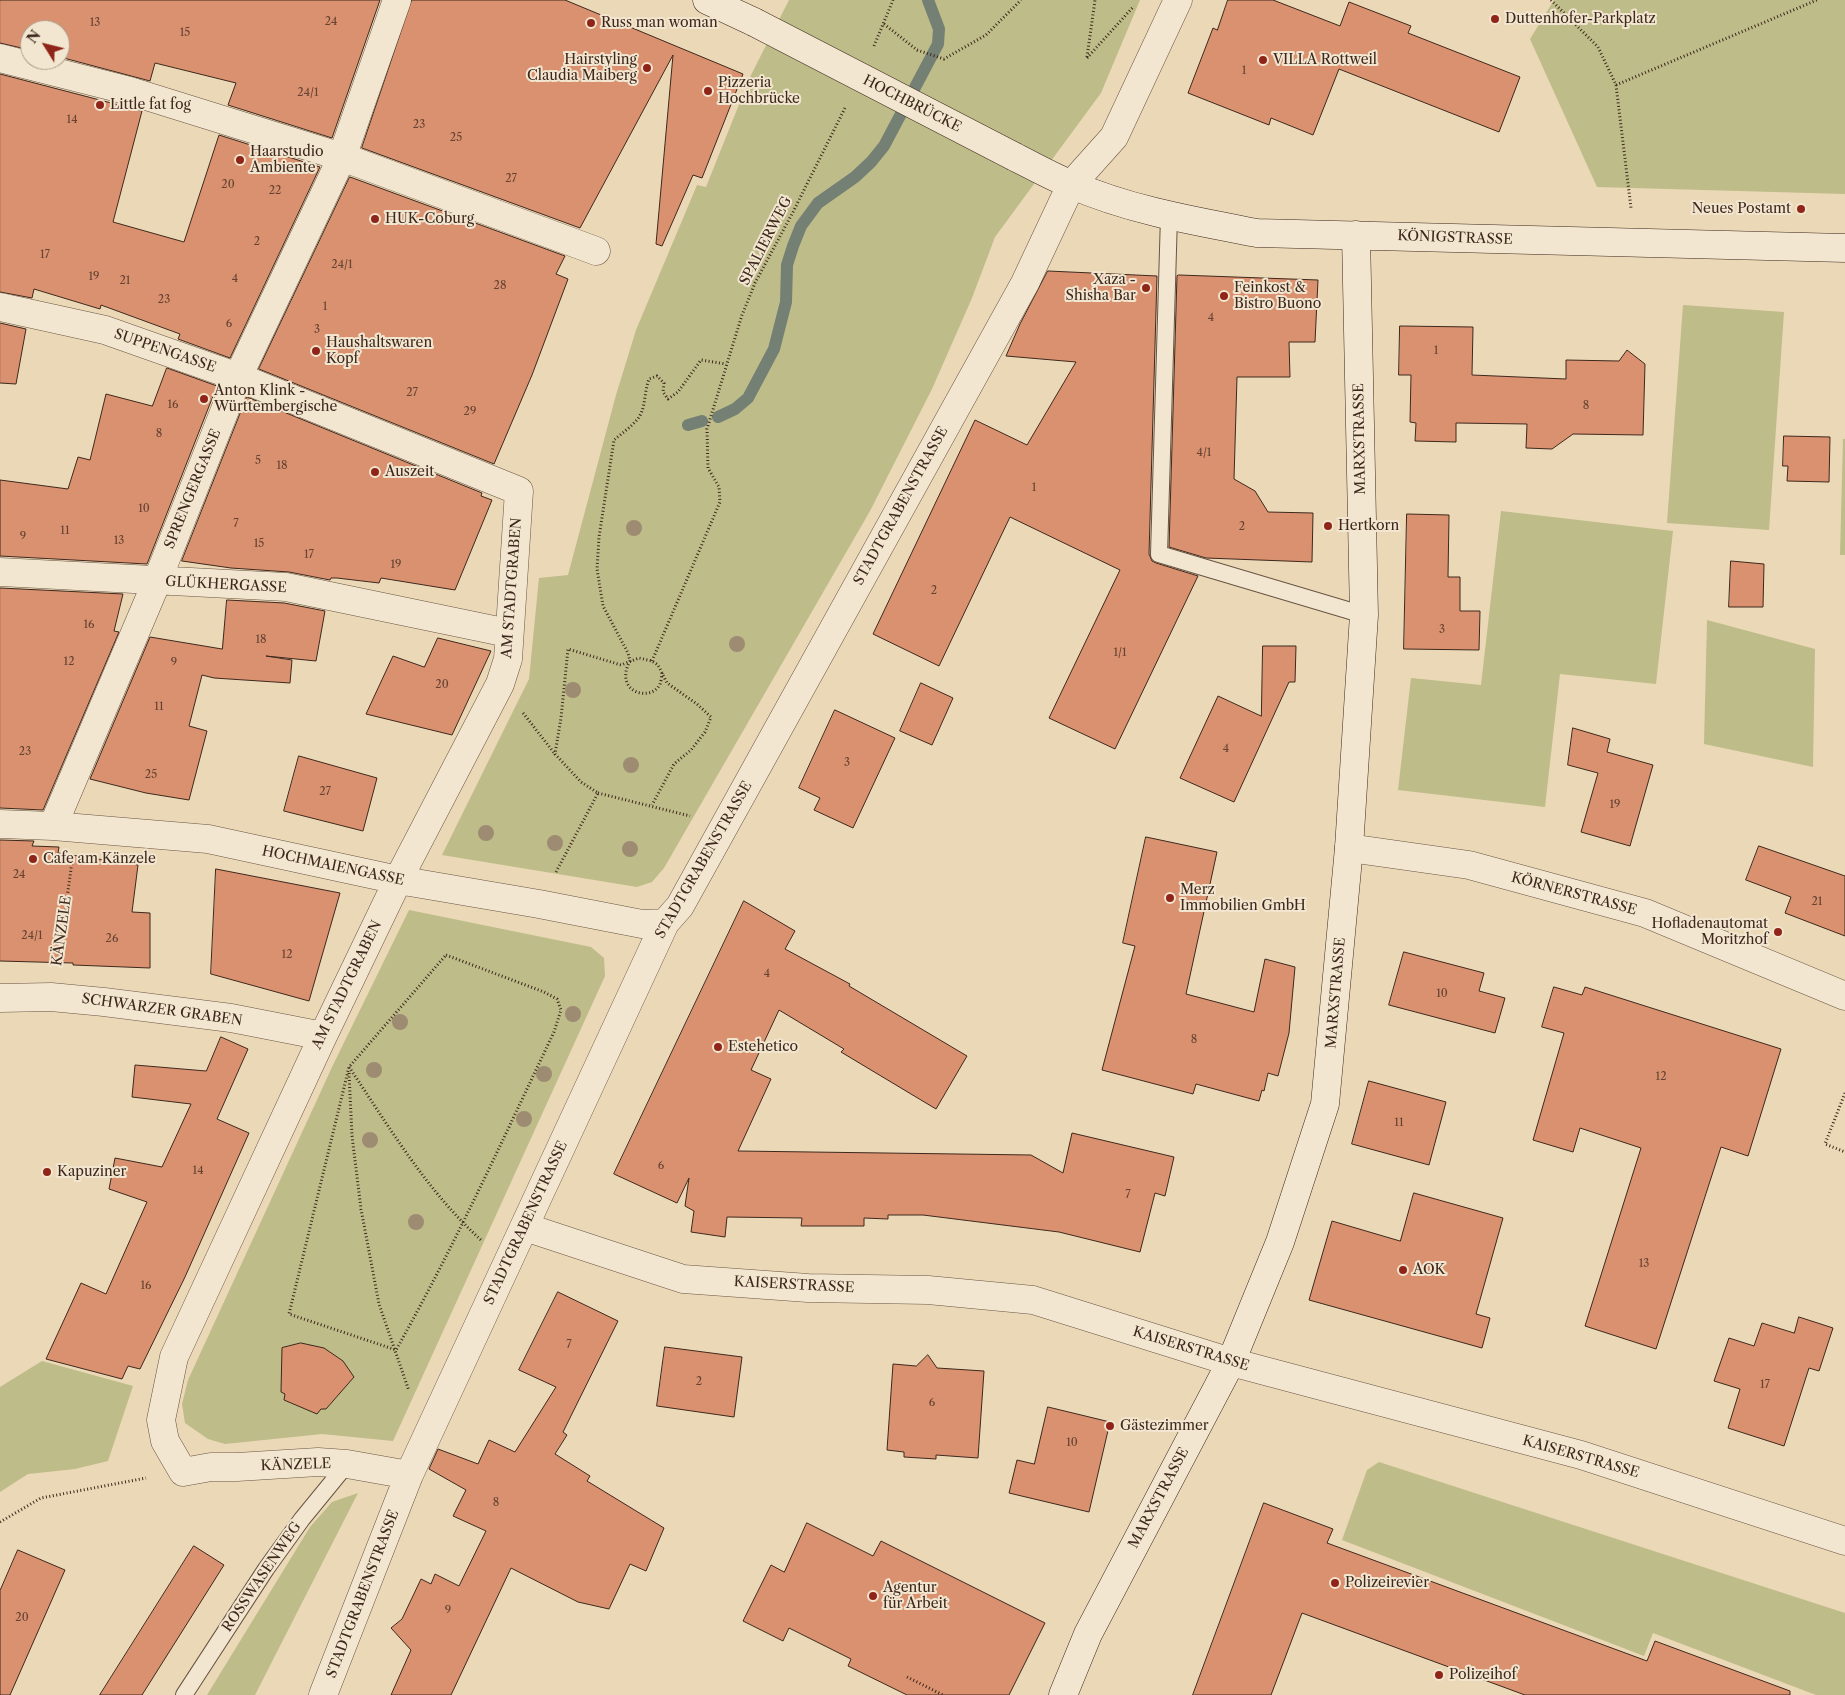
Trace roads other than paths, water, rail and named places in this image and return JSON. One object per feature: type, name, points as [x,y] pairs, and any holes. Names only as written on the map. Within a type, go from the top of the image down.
[{"type":"street","name":"SPRENGERGASSE","points":[[64,828],[157,581],[238,377],[342,157],[397,0]]},
{"type":"street","name":"HOCHBRÜCKE","points":[[707,0],[747,12],[1015,157],[1071,185]]},
{"type":"street","name":"STADTGRABENSTRASSE","points":[[324,1695],[409,1475],[665,923],[680,906],[725,826],[1025,283],[1071,185],[1114,137],[1178,0]]},
{"type":"street","points":[[0,58],[130,91],[342,157],[596,251]]},
{"type":"street","name":"KÖNIGSTRASSE","points":[[1071,185],[1169,216],[1258,233],[1845,248]]},
{"type":"street","name":"MARXSTRASSE","points":[[1063,1695],[1088,1634],[1231,1362],[1280,1242],[1326,1104],[1349,848],[1364,615],[1356,235]]},
{"type":"street","name":"SUPPENGASSE","points":[[0,307],[104,330],[238,377],[519,491]]},
{"type":"street","name":"AM STADTGRABEN","points":[[182,1472],[165,1441],[160,1420],[174,1357],[323,1036],[398,880],[500,684],[508,658],[508,633],[519,491]]},
{"type":"street","name":"GLÜKHERGASSE","points":[[0,572],[286,587],[508,633]]},
{"type":"street","name":"HOCHMAIENGASSE","points":[[0,824],[208,839],[398,880],[642,924],[665,923]]},
{"type":"street","name":"KÖRNERSTRASSE","points":[[1349,848],[1470,865],[1645,913],[1845,996]]},
{"type":"street","name":"SCHWARZER GRABEN","points":[[0,998],[51,997],[104,1002],[231,1018],[323,1036]]},
{"type":"street","name":"KAISERSTRASSE","points":[[525,1227],[683,1279],[808,1288],[928,1290],[1033,1300],[1231,1362],[1581,1456],[1845,1541]]},
{"type":"street","name":"KÄNZELE","points":[[182,1472],[211,1467],[318,1462],[347,1464],[409,1475]]},
{"type":"lane","points":[[1169,216],[1159,554],[1364,615]]},
{"type":"lane","name":"ROSSWASENWEG","points":[[184,1695],[266,1570],[302,1519],[347,1464]]},
{"type":"waterway","points":[[718,417],[735,409],[748,398],[774,349],[786,302],[787,265],[801,226],[818,203],[855,177],[884,146],[938,44],[939,29],[928,0]]},
{"type":"waterway","points":[[688,425],[702,421]]},
{"type":"place","name":"Duttenhofer-Parkplatz","points":[[1495,19]]},
{"type":"place","name":"Russ man woman","points":[[591,23]]},
{"type":"place","name":"VILLA Rottweil","points":[[1263,60]]},
{"type":"place","name":"Hairstyling Claudia Maiberg","points":[[647,68]]},
{"type":"place","name":"Pizzeria Hochbrücke","points":[[708,91]]},
{"type":"place","name":"Little fat fog","points":[[100,105]]},
{"type":"place","name":"Haarstudio Ambiente","points":[[240,160]]},
{"type":"place","name":"Neues Postamt","points":[[1801,209]]},
{"type":"place","name":"HUK-Coburg","points":[[375,219]]},
{"type":"place","name":"Xaza - Shisha Bar","points":[[1146,288]]},
{"type":"place","name":"Feinkost & Bistro Buono","points":[[1224,296]]},
{"type":"place","name":"Haushaltswaren Kopf","points":[[316,351]]},
{"type":"place","name":"Anton Klink - Württembergische","points":[[204,399]]},
{"type":"place","name":"Auszeit","points":[[375,472]]},
{"type":"place","name":"Hertkorn","points":[[1328,526]]},
{"type":"place","name":"Cafe am Känzele","points":[[33,859]]},
{"type":"place","name":"Merz Immobilien GmbH","points":[[1170,898]]},
{"type":"place","name":"Hofladenautomat Moritzhof","points":[[1778,932]]},
{"type":"place","name":"Estehetico","points":[[718,1047]]},
{"type":"place","name":"Kapuziner","points":[[47,1172]]},
{"type":"place","name":"AOK","points":[[1403,1270]]},
{"type":"place","name":"Gästezimmer","points":[[1110,1426]]},
{"type":"place","name":"Polizeirevier","points":[[1335,1583]]},
{"type":"place","name":"Agentur für Arbeit","points":[[873,1596]]},
{"type":"place","name":"Polizeihof","points":[[1439,1675]]}]
